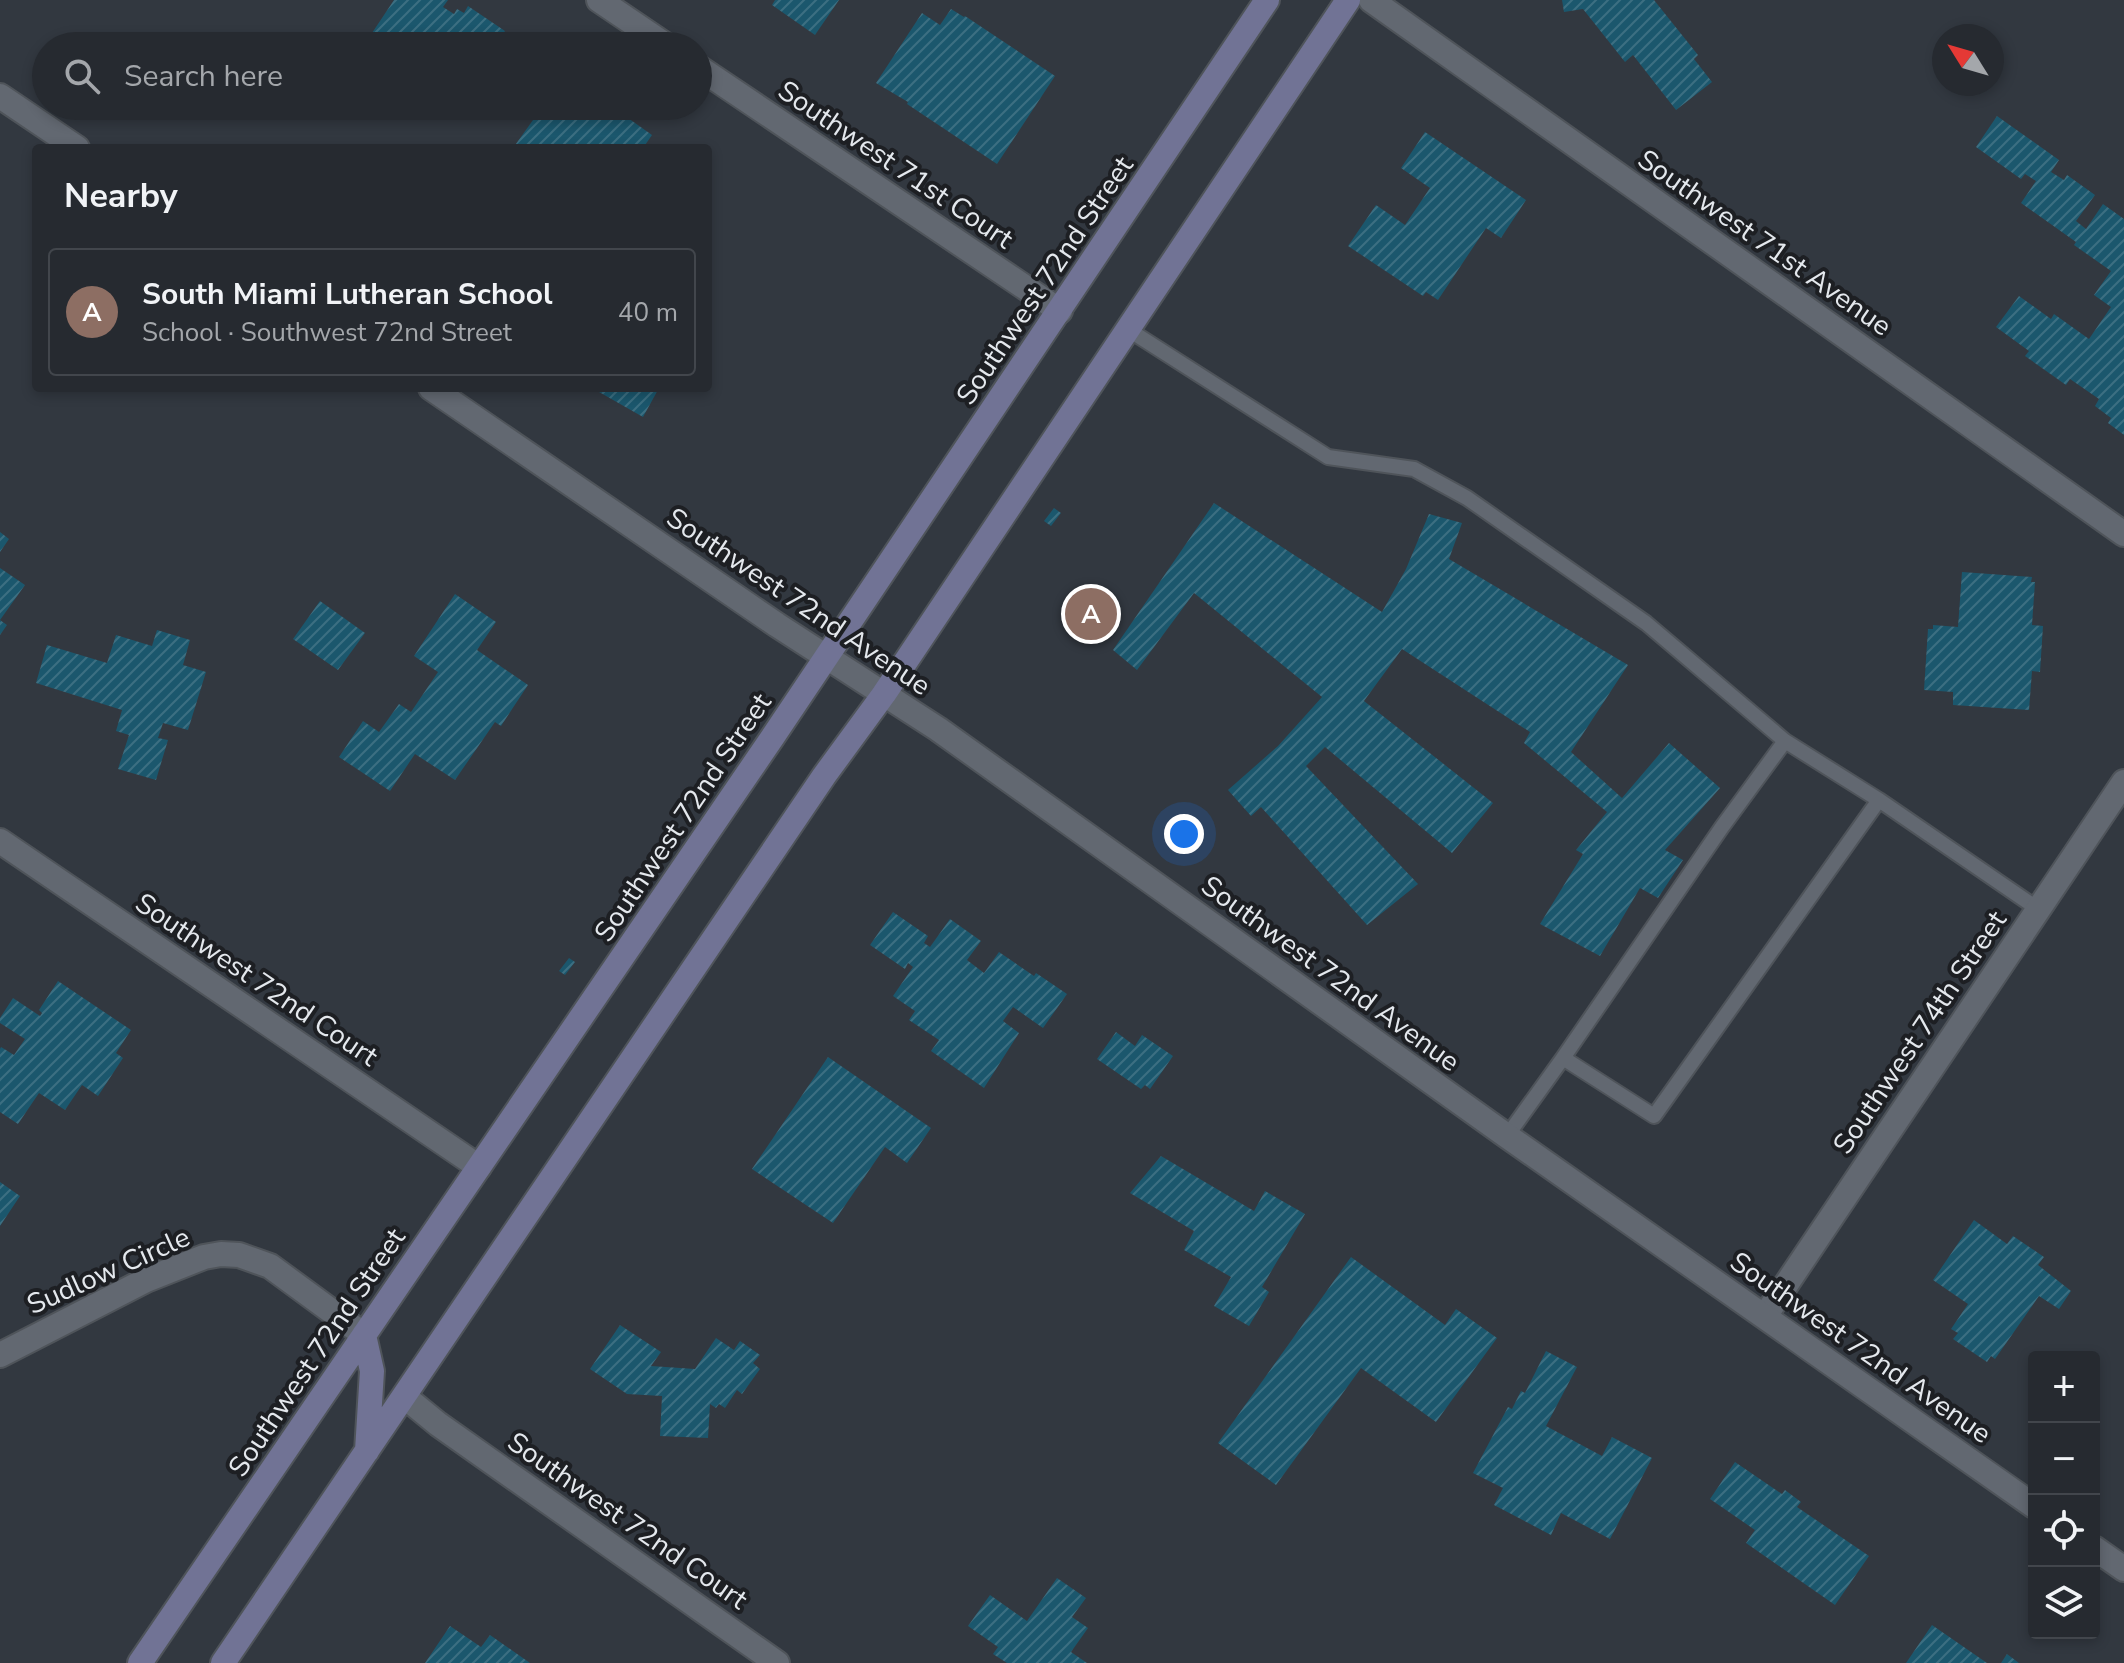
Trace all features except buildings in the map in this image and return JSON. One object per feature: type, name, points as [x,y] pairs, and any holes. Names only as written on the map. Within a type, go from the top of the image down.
[{"type":"main road","name":"Southwest 72nd Street","points":[[140,1663],[827,657],[1267,0]]},
{"type":"main road","points":[[223,1663],[824,776],[884,694],[1348,0]]},
{"type":"main road","points":[[364,1335],[372,1371],[366,1453]]},
{"type":"street","points":[[599,0],[646,32]]},
{"type":"street","name":"Southwest 71st Avenue","points":[[1371,0],[2124,534]]},
{"type":"street","name":"Southwest 71st Court","points":[[712,76],[1060,311]]},
{"type":"street","points":[[0,96],[32,118]]},
{"type":"street","points":[[36,120],[71,144]]},
{"type":"street","name":"Southwest 72nd Avenue","points":[[437,392],[938,729],[1507,1136],[2028,1502]]},
{"type":"street","name":"Southwest 74th Street","points":[[1765,1316],[2124,782]]},
{"type":"street","name":"Southwest 72nd Court","points":[[0,841],[479,1167]]},
{"type":"street","name":"Sudlow Circle","points":[[0,1355],[146,1280],[204,1257],[221,1254],[248,1257],[270,1266],[364,1335]]},
{"type":"street","name":"Southwest 72nd Court","points":[[405,1397],[445,1429],[777,1663]]},
{"type":"street","points":[[2100,1552],[2124,1569]]},
{"type":"lane","points":[[1129,330],[1328,457],[1414,469],[1467,498],[1646,623],[1785,741],[1879,800],[2038,909]]},
{"type":"lane","points":[[1507,1136],[1785,741]]},
{"type":"lane","points":[[1563,1058],[1654,1116],[1879,800]]},
{"type":"place","name":"South Miami Lutheran School","points":[[1091,614]]}]
